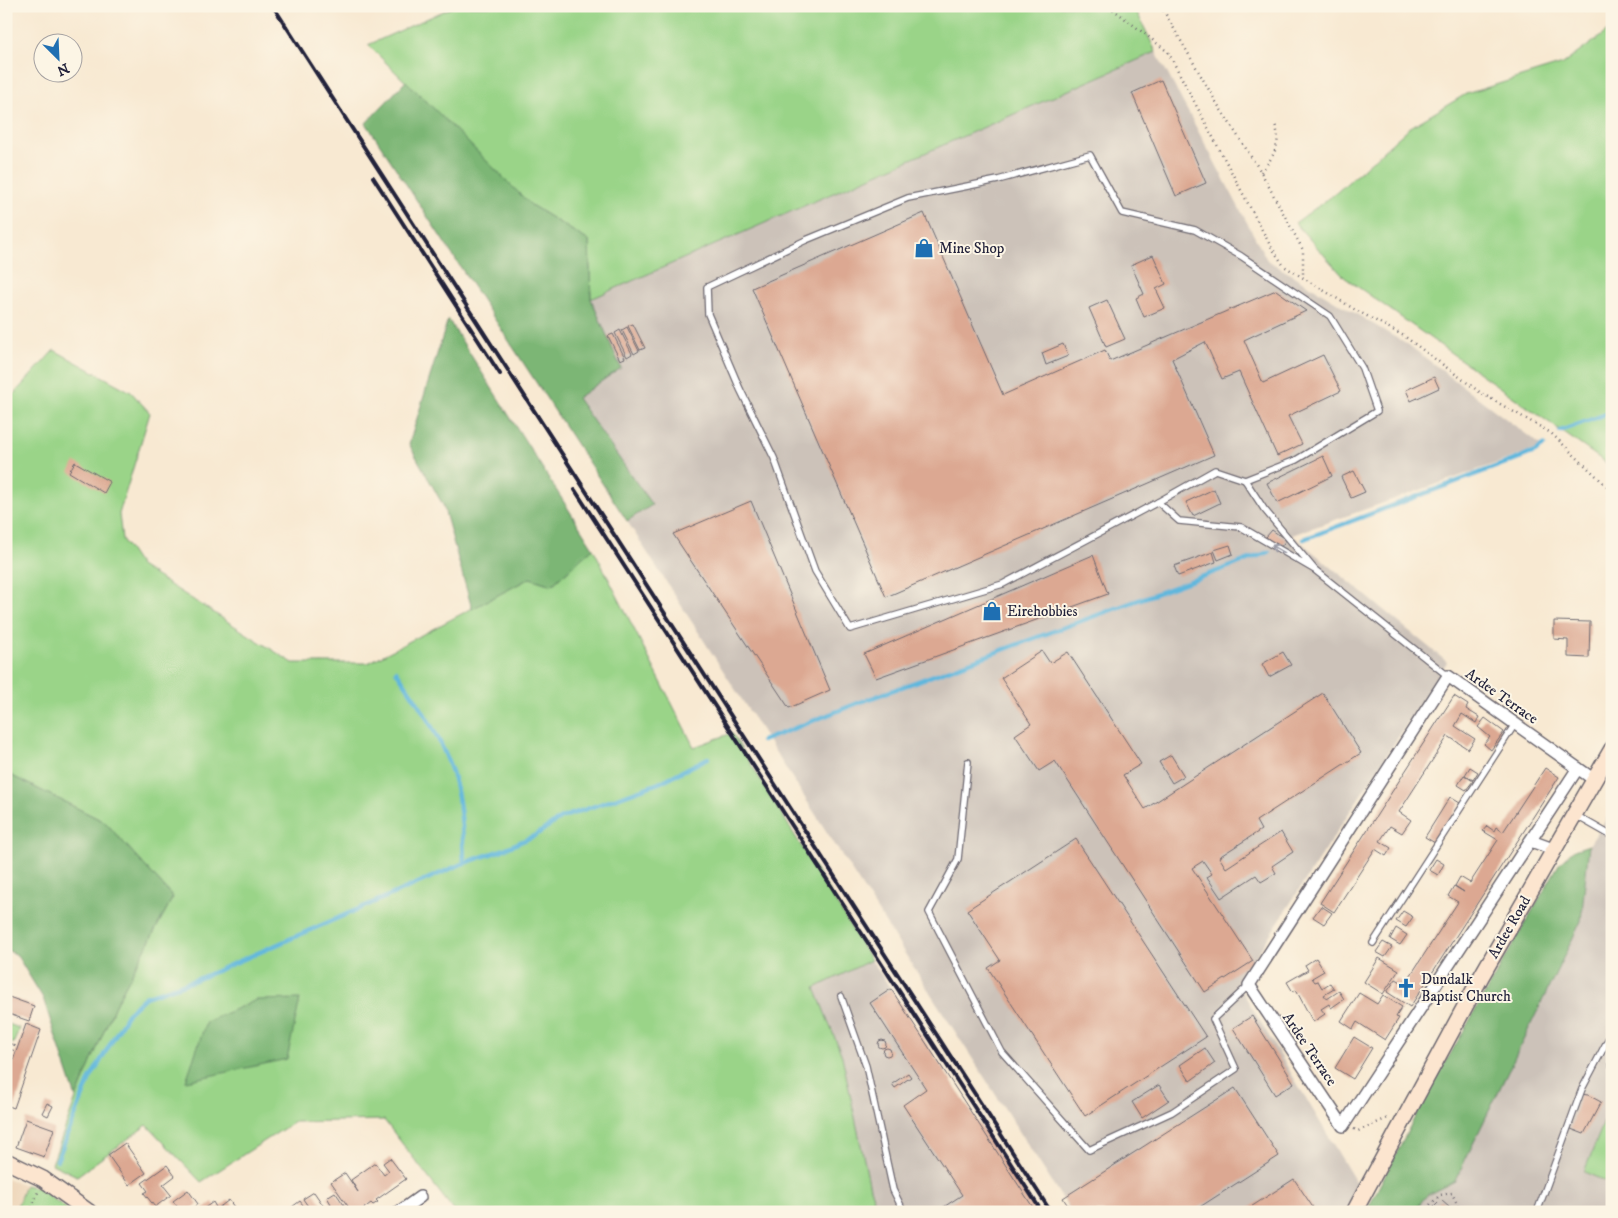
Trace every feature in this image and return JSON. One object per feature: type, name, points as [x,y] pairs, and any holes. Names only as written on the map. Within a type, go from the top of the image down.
[{"type":"main road","name":"Ardee Road","points":[[1354,1212],[1553,849],[1612,749]]},
{"type":"main road","points":[[6,1161],[43,1179],[89,1212]]},
{"type":"street","name":"Ardee Terrace","points":[[1343,1126],[1249,986],[1448,676],[1594,779]]},
{"type":"street","points":[[1343,1126],[1578,768]]},
{"type":"street","points":[[1531,840],[1553,849]]},
{"type":"street","points":[[399,1212],[420,1197]]},
{"type":"lane","points":[[1244,480],[1296,460],[1377,410],[1362,368],[1330,316],[1240,256],[1195,230],[1122,213],[1090,155],[998,180],[908,198],[806,240],[707,287],[708,314],[740,389],[774,458],[814,571],[850,629],[1003,584],[1215,470],[1244,480],[1264,509],[1315,570]]},
{"type":"lane","points":[[1158,502],[1179,521],[1240,527],[1315,570],[1448,676]]},
{"type":"lane","points":[[1373,943],[1515,724]]},
{"type":"lane","points":[[968,762],[958,859],[928,912],[1002,1052],[1089,1150],[1172,1112],[1236,1069],[1213,1019],[1249,986]]},
{"type":"lane","points":[[1573,814],[1612,836]]},
{"type":"lane","points":[[841,996],[866,1066],[893,1190],[904,1212]]},
{"type":"lane","points":[[1537,1212],[1582,1089],[1612,1032]]},
{"type":"lane","points":[[1612,1060],[1612,1065]]},
{"type":"path","points":[[1109,6],[1168,52],[1270,245],[1284,266],[1354,309],[1404,336],[1481,393],[1551,433],[1612,491]]},
{"type":"path","points":[[1161,6],[1216,102],[1261,172],[1303,250],[1303,277]]},
{"type":"path","points":[[1261,172],[1279,143],[1278,130],[1274,122]]},
{"type":"path","points":[[6,1045],[15,1044],[6,1068]]},
{"type":"path","points":[[1343,1126],[1358,1131],[1387,1117],[1403,1120]]},
{"type":"path","points":[[30,1212],[39,1188]]},
{"type":"path","points":[[1423,1212],[1440,1195],[1452,1192],[1458,1206]]},
{"type":"shaded area","points":[[1156,52],[1267,260],[1411,347],[1543,447],[1292,535],[1447,662],[1238,984],[1358,1186],[1345,1212],[1071,1212],[627,521],[651,505],[577,398],[621,368],[591,299]]},
{"type":"shaded area","points":[[1612,811],[1612,1102],[1584,1172],[1612,1184],[1612,1201],[1608,1212],[1366,1212],[1421,1105],[1559,864],[1574,850],[1589,845]]},
{"type":"shaded area","points":[[871,960],[1036,1212],[878,1212],[870,1189],[842,1056],[815,988]]},
{"type":"shaded area","points":[[6,1178],[25,1185],[15,1212],[6,1212]]},
{"type":"green space","points":[[455,6],[1134,6],[1156,52],[591,299],[589,241],[531,205],[368,45]]},
{"type":"green space","points":[[1612,28],[1612,467],[1344,277],[1295,223],[1336,193],[1409,128],[1466,94],[1563,64]]},
{"type":"green space","points":[[406,81],[531,205],[589,241],[591,299],[621,368],[577,398],[652,505],[627,521],[366,123]]},
{"type":"green space","points":[[448,319],[593,548],[552,585],[530,578],[472,609],[443,505],[409,444]]},
{"type":"green space","points":[[54,350],[131,392],[150,413],[119,514],[122,539],[140,566],[293,663],[368,663],[530,578],[552,585],[593,548],[694,747],[732,733],[871,960],[815,988],[842,1056],[870,1188],[878,1212],[455,1212],[384,1120],[294,1122],[201,1182],[147,1125],[77,1176],[52,1164],[76,1098],[115,1005],[173,897],[105,822],[6,773],[6,396],[14,394]]},
{"type":"green space","points":[[6,773],[105,822],[173,897],[115,1005],[76,1098],[43,998],[16,954],[6,950]]},
{"type":"green space","points":[[1589,845],[1581,921],[1455,1181],[1427,1195],[1413,1212],[1366,1212],[1421,1105],[1559,864],[1574,850]]},
{"type":"green space","points":[[300,999],[287,1059],[186,1081],[206,1022],[256,1000]]},
{"type":"green space","points":[[6,1023],[19,1028],[14,1043],[6,1044]]},
{"type":"green space","points":[[1612,1102],[1612,1184],[1584,1172]]},
{"type":"green space","points":[[25,1185],[39,1188],[71,1212],[15,1212]]},
{"type":"building","points":[[1161,80],[1206,183],[1176,196],[1132,93]]},
{"type":"building","points":[[924,213],[1003,395],[1105,350],[1110,361],[1276,290],[1306,311],[1244,340],[1263,383],[1323,355],[1341,391],[1288,416],[1302,444],[1277,456],[1239,372],[1222,379],[1205,342],[1172,359],[1214,455],[886,597],[752,288]]},
{"type":"building","points":[[1153,255],[1166,284],[1156,289],[1165,308],[1144,317],[1136,298],[1144,294],[1131,265]]},
{"type":"building","points":[[1107,300],[1125,339],[1106,347],[1089,308]]},
{"type":"building","points":[[633,324],[645,348],[640,350],[628,326]]},
{"type":"building","points":[[627,327],[639,351],[634,354],[622,330]]},
{"type":"building","points":[[620,330],[632,354],[627,357],[615,333]]},
{"type":"building","points":[[613,334],[625,358],[620,360],[608,336]]},
{"type":"building","points":[[1063,344],[1068,356],[1046,365],[1042,353]]},
{"type":"building","points":[[1434,377],[1439,388],[1411,401],[1406,390]]},
{"type":"building","points":[[1323,456],[1332,476],[1277,503],[1267,483]]},
{"type":"building","points":[[75,462],[110,482],[104,493],[69,472]]},
{"type":"building","points":[[1354,471],[1365,492],[1351,498],[1341,477]]},
{"type":"building","points":[[1214,489],[1220,503],[1193,516],[1186,502]]},
{"type":"building","points":[[751,501],[830,690],[789,708],[673,534]]},
{"type":"building","points":[[1272,530],[1286,540],[1280,548],[1266,537]]},
{"type":"building","points":[[1230,545],[1233,554],[1218,560],[1214,550]]},
{"type":"building","points":[[1213,552],[1216,562],[1178,576],[1174,566]]},
{"type":"building","points":[[1093,555],[1108,594],[876,678],[864,654]]},
{"type":"building","points":[[1554,621],[1590,622],[1589,658],[1568,657],[1568,640],[1554,639]]},
{"type":"building","points":[[1042,651],[1050,663],[1068,652],[1141,764],[1123,775],[1145,809],[1323,693],[1361,753],[1256,821],[1261,830],[1219,857],[1226,868],[1281,832],[1293,852],[1272,866],[1276,873],[1261,882],[1256,875],[1221,898],[1207,877],[1212,874],[1203,861],[1192,868],[1253,961],[1205,992],[1055,761],[1039,771],[1015,735],[1031,724],[1001,678]]},
{"type":"building","points":[[1283,652],[1291,665],[1269,677],[1262,664]]},
{"type":"building","points":[[1454,696],[1468,705],[1466,709],[1479,717],[1476,723],[1462,714],[1455,726],[1475,739],[1468,749],[1448,736],[1399,812],[1411,820],[1402,833],[1390,826],[1380,841],[1391,848],[1386,856],[1375,849],[1334,912],[1320,903]]},
{"type":"building","points":[[1485,718],[1504,732],[1491,750],[1484,744],[1490,737],[1478,727]]},
{"type":"building","points":[[1171,755],[1184,776],[1172,783],[1159,762]]},
{"type":"building","points":[[1470,767],[1478,772],[1473,780],[1465,775]]},
{"type":"building","points":[[1545,768],[1559,777],[1410,1007],[1387,992],[1396,979],[1405,984],[1458,902],[1448,896],[1454,886],[1464,892],[1455,886],[1460,877],[1470,883],[1498,840],[1483,831],[1487,826],[1494,831],[1496,827],[1503,832]]},
{"type":"building","points":[[1464,775],[1473,781],[1466,790],[1458,785]]},
{"type":"building","points":[[1450,797],[1460,803],[1435,843],[1425,837]]},
{"type":"building","points":[[1076,839],[1206,1037],[1085,1116],[988,968],[1000,960],[967,910]]},
{"type":"building","points":[[1436,859],[1444,864],[1438,875],[1429,870]]},
{"type":"building","points":[[1321,906],[1332,913],[1324,924],[1313,917]]},
{"type":"building","points":[[1403,911],[1413,917],[1406,927],[1396,921]]},
{"type":"building","points":[[1396,928],[1407,935],[1400,945],[1390,939]]},
{"type":"building","points":[[1383,942],[1392,947],[1385,957],[1376,952]]},
{"type":"building","points":[[1316,958],[1324,971],[1312,978],[1315,982],[1318,981],[1322,988],[1330,983],[1334,989],[1324,995],[1327,999],[1339,991],[1344,999],[1331,1008],[1329,1004],[1321,1009],[1325,1014],[1313,1022],[1296,990],[1293,992],[1287,982],[1308,970],[1305,965]]},
{"type":"building","points":[[1379,958],[1399,970],[1383,994],[1364,982]]},
{"type":"building","points":[[891,989],[1036,1212],[936,1212],[962,1195],[903,1105],[926,1089],[870,1003]]},
{"type":"building","points":[[1359,993],[1377,1004],[1383,995],[1402,1007],[1396,1017],[1399,1018],[1385,1040],[1357,1022],[1353,1029],[1341,1021]]},
{"type":"building","points":[[6,996],[34,1006],[29,1021],[6,1013]]},
{"type":"building","points":[[1252,1016],[1294,1083],[1275,1095],[1233,1028]]},
{"type":"building","points":[[26,1024],[41,1030],[14,1108],[6,1105],[6,1080]]},
{"type":"building","points":[[1354,1037],[1372,1048],[1353,1079],[1335,1068]]},
{"type":"building","points":[[882,1040],[886,1044],[882,1048],[878,1044]]},
{"type":"building","points":[[887,1048],[891,1052],[887,1056],[883,1052]]},
{"type":"building","points":[[1205,1048],[1215,1063],[1190,1081],[1180,1065]]},
{"type":"building","points":[[908,1073],[911,1077],[895,1088],[892,1084]]},
{"type":"building","points":[[1159,1085],[1169,1100],[1142,1118],[1132,1102]]},
{"type":"building","points":[[1235,1088],[1279,1156],[1192,1212],[1072,1212],[1063,1198]]},
{"type":"building","points":[[1580,1094],[1588,1095],[1601,1102],[1584,1134],[1571,1129]]},
{"type":"building","points":[[47,1103],[53,1106],[48,1116],[42,1113]]},
{"type":"building","points":[[26,1119],[54,1129],[44,1157],[16,1147]]},
{"type":"building","points":[[125,1143],[146,1173],[129,1185],[108,1155]]},
{"type":"building","points":[[390,1158],[406,1179],[376,1200],[378,1202],[373,1205],[371,1203],[359,1212],[352,1212],[331,1182],[345,1173],[358,1192],[351,1180],[375,1163],[384,1175],[389,1171],[383,1163]]},
{"type":"building","points":[[167,1165],[175,1176],[163,1185],[171,1195],[155,1207],[144,1193],[148,1191],[142,1183]]},
{"type":"building","points":[[1294,1179],[1316,1212],[1243,1212]]},
{"type":"building","points":[[188,1190],[198,1204],[188,1212],[181,1212],[173,1201]]},
{"type":"building","points":[[314,1192],[325,1208],[331,1204],[327,1197],[335,1192],[349,1212],[312,1212],[303,1199]]},
{"type":"building","points":[[229,1200],[234,1207],[227,1212],[199,1212],[213,1202],[217,1209]]},
{"type":"building","points":[[1441,1200],[1450,1208],[1446,1212],[1429,1212]]},
{"type":"building","points":[[300,1201],[308,1212],[295,1212],[292,1207]]},
{"type":"waterway","points":[[1560,431],[1612,412]]},
{"type":"waterway","points":[[1304,539],[1535,452],[1544,445]]},
{"type":"waterway","points":[[762,741],[858,703],[1269,552]]},
{"type":"waterway","points":[[396,671],[428,720],[442,746],[452,772],[458,794],[464,863]]},
{"type":"waterway","points":[[57,1160],[90,1079],[128,1013],[145,997],[198,979],[464,863],[502,850],[536,835],[561,818],[659,783],[708,758]]},
{"type":"railway","points":[[273,6],[1051,1212]]},
{"type":"railway","points":[[373,177],[500,374]]},
{"type":"railway","points":[[575,490],[1042,1212]]},
{"type":"place","name":"Mine Shop","points":[[924,248]]},
{"type":"place","name":"Eirehobbies","points":[[992,611]]},
{"type":"place","name":"Dundalk Baptist Church","points":[[1406,988]]}]
